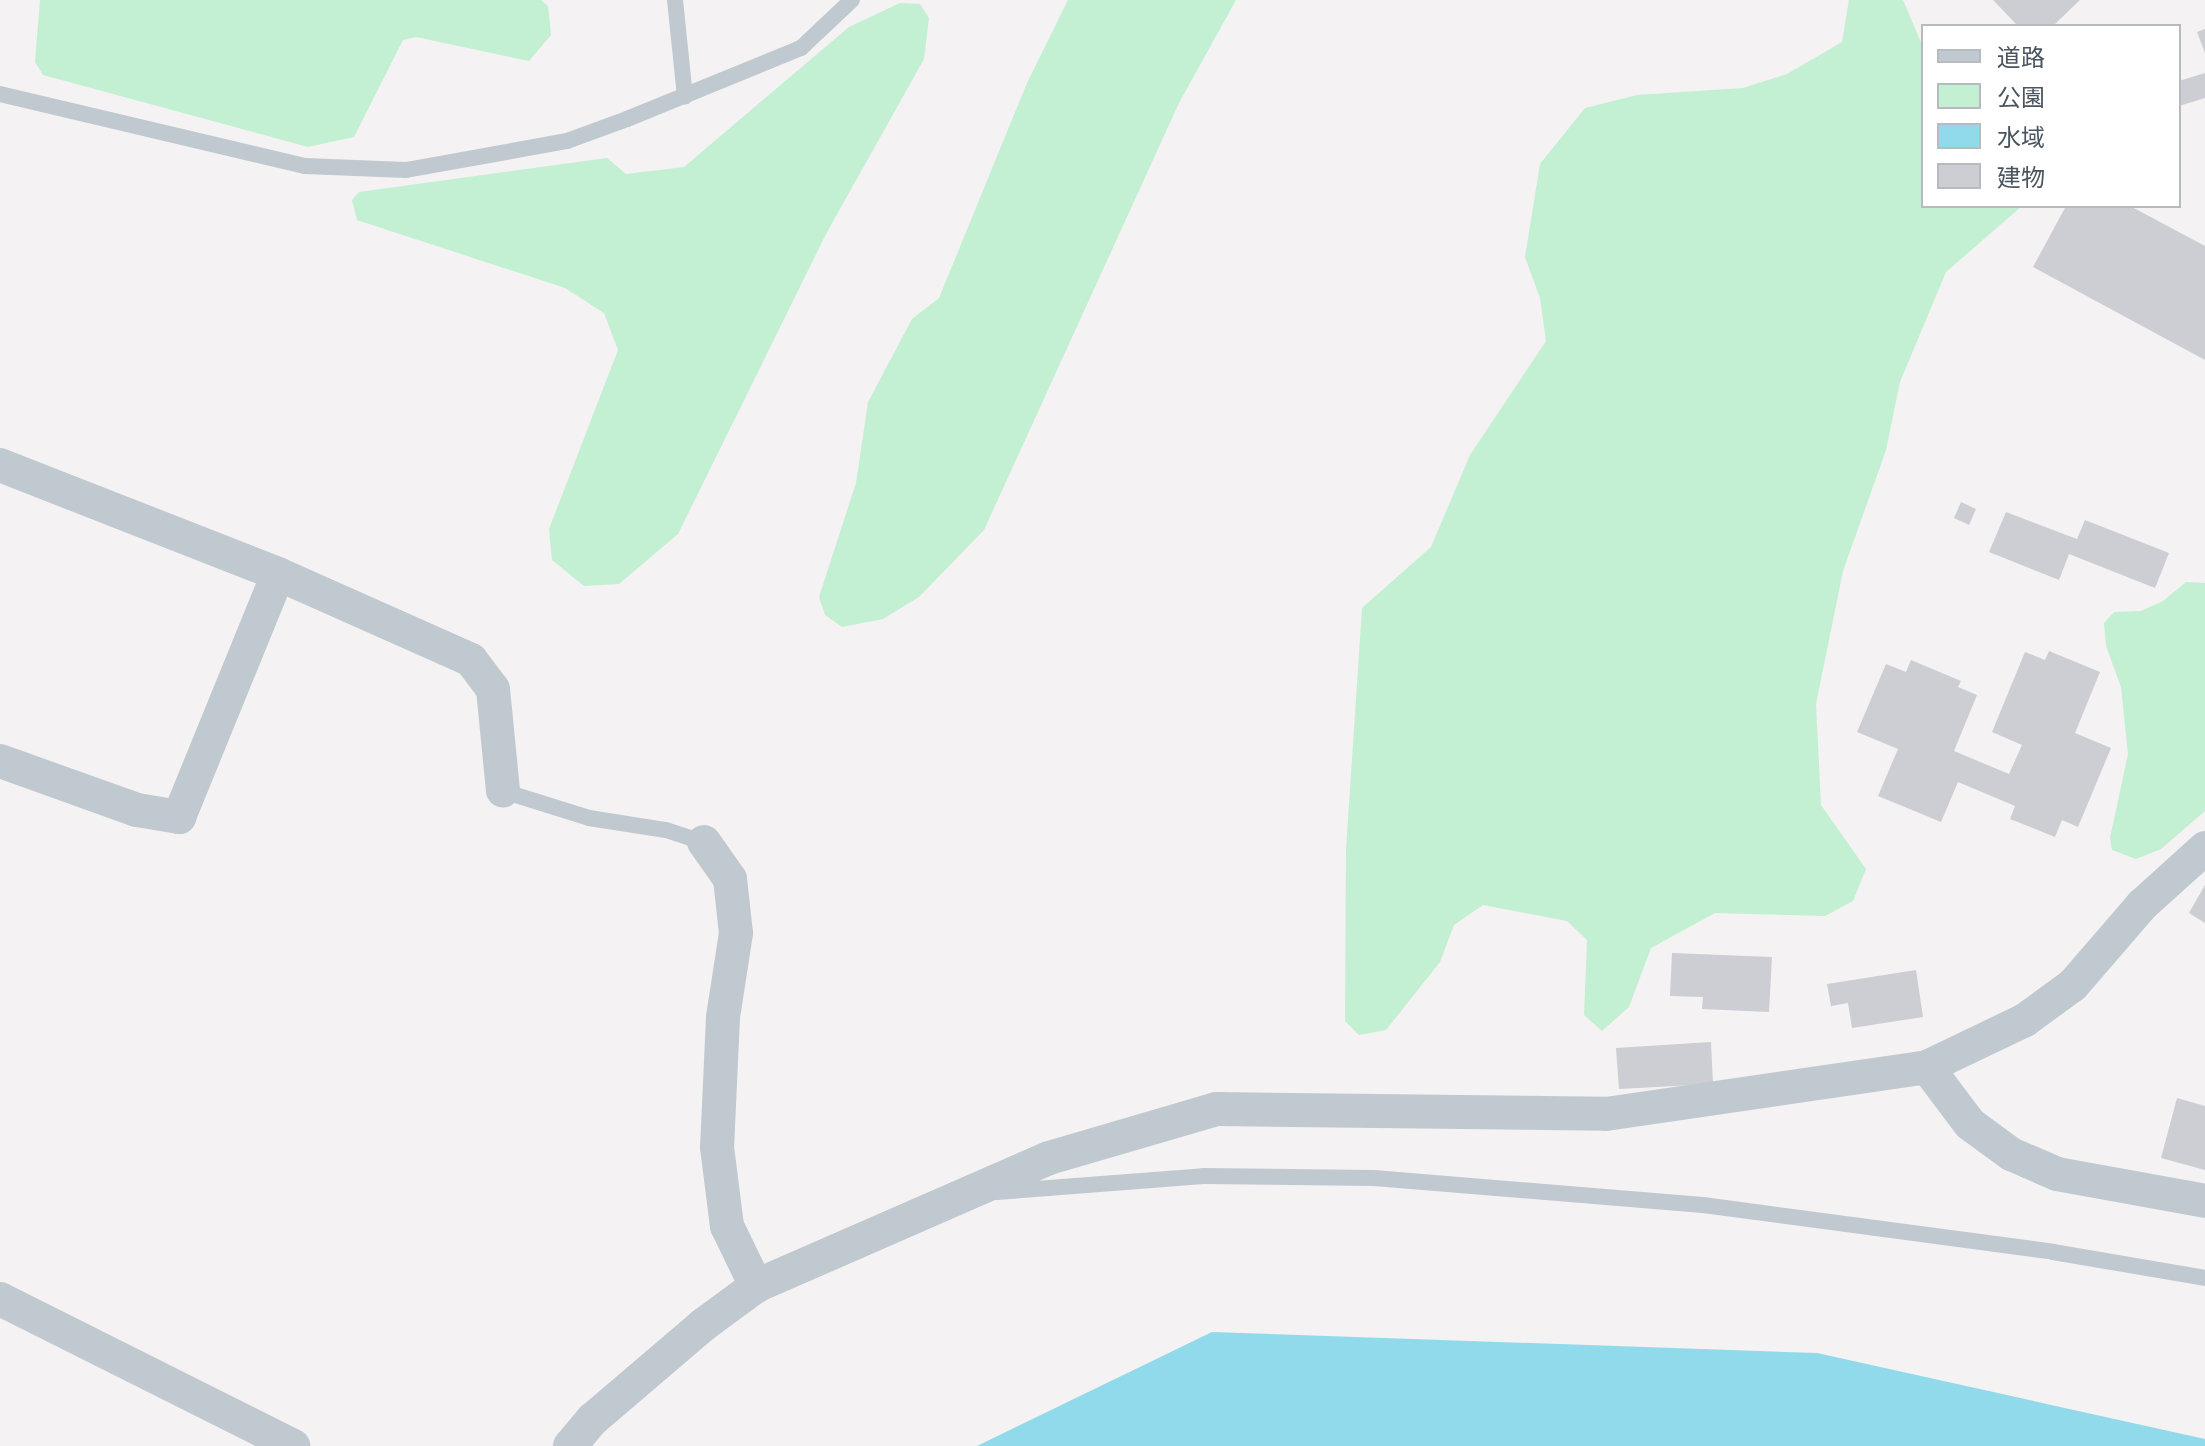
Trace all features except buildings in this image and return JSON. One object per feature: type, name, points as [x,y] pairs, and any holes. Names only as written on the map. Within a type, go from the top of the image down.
[{"type":"street","points":[[0,465],[278,574],[471,660],[493,689],[503,791]]},
{"type":"street","points":[[0,761],[137,810],[179,817],[278,574]]},
{"type":"street","points":[[704,842],[730,879],[736,933],[723,1017],[717,1147],[727,1226],[756,1286]]},
{"type":"street","points":[[570,1446],[593,1419],[681,1343],[756,1286],[1049,1158],[1217,1109],[1606,1114],[1927,1067],[2025,1020],[2073,985],[2142,905],[2205,848]]},
{"type":"street","points":[[1927,1067],[1970,1124],[2011,1154],[2057,1174],[2205,1201]]},
{"type":"street","points":[[0,1299],[293,1446]]},
{"type":"lane","points":[[675,0],[685,96]]},
{"type":"lane","points":[[0,94],[305,166],[406,170],[567,141],[801,48],[852,0]]},
{"type":"lane","points":[[503,791],[589,818],[666,830],[704,842]]},
{"type":"lane","points":[[967,1194],[1203,1176],[1374,1178],[1703,1205],[2053,1252],[2205,1278]]},
{"type":"green space","points":[[40,0],[541,0],[548,6],[551,35],[529,61],[416,37],[403,40],[354,137],[308,147],[43,75],[35,62]]},
{"type":"green space","points":[[1068,0],[1236,0],[1179,103],[984,530],[919,597],[883,619],[842,627],[825,615],[819,597],[856,483],[868,402],[912,319],[939,298],[1027,83]]},
{"type":"green space","points":[[1849,0],[1903,0],[1921,42],[1921,208],[2020,208],[1946,272],[1900,382],[1886,450],[1843,571],[1816,704],[1821,805],[1866,869],[1853,901],[1825,916],[1715,913],[1651,948],[1629,1007],[1602,1031],[1584,1015],[1587,940],[1567,921],[1483,905],[1454,925],[1440,962],[1386,1030],[1359,1035],[1345,1021],[1346,849],[1362,608],[1431,547],[1470,455],[1546,341],[1540,298],[1525,257],[1540,164],[1585,108],[1637,95],[1743,88],[1787,74],[1842,42]]},
{"type":"green space","points":[[900,3],[920,4],[929,18],[924,59],[826,234],[678,534],[619,584],[584,586],[552,560],[549,529],[618,350],[604,313],[565,288],[357,220],[352,200],[359,192],[607,158],[626,174],[684,167],[849,27]]},
{"type":"green space","points":[[2186,582],[2205,583],[2205,811],[2161,849],[2136,859],[2112,850],[2110,838],[2128,754],[2121,687],[2106,646],[2104,623],[2114,612],[2141,611],[2163,601]]},
{"type":"water","points":[[1212,1332],[1817,1353],[2205,1439],[2205,1446],[977,1446]]}]
